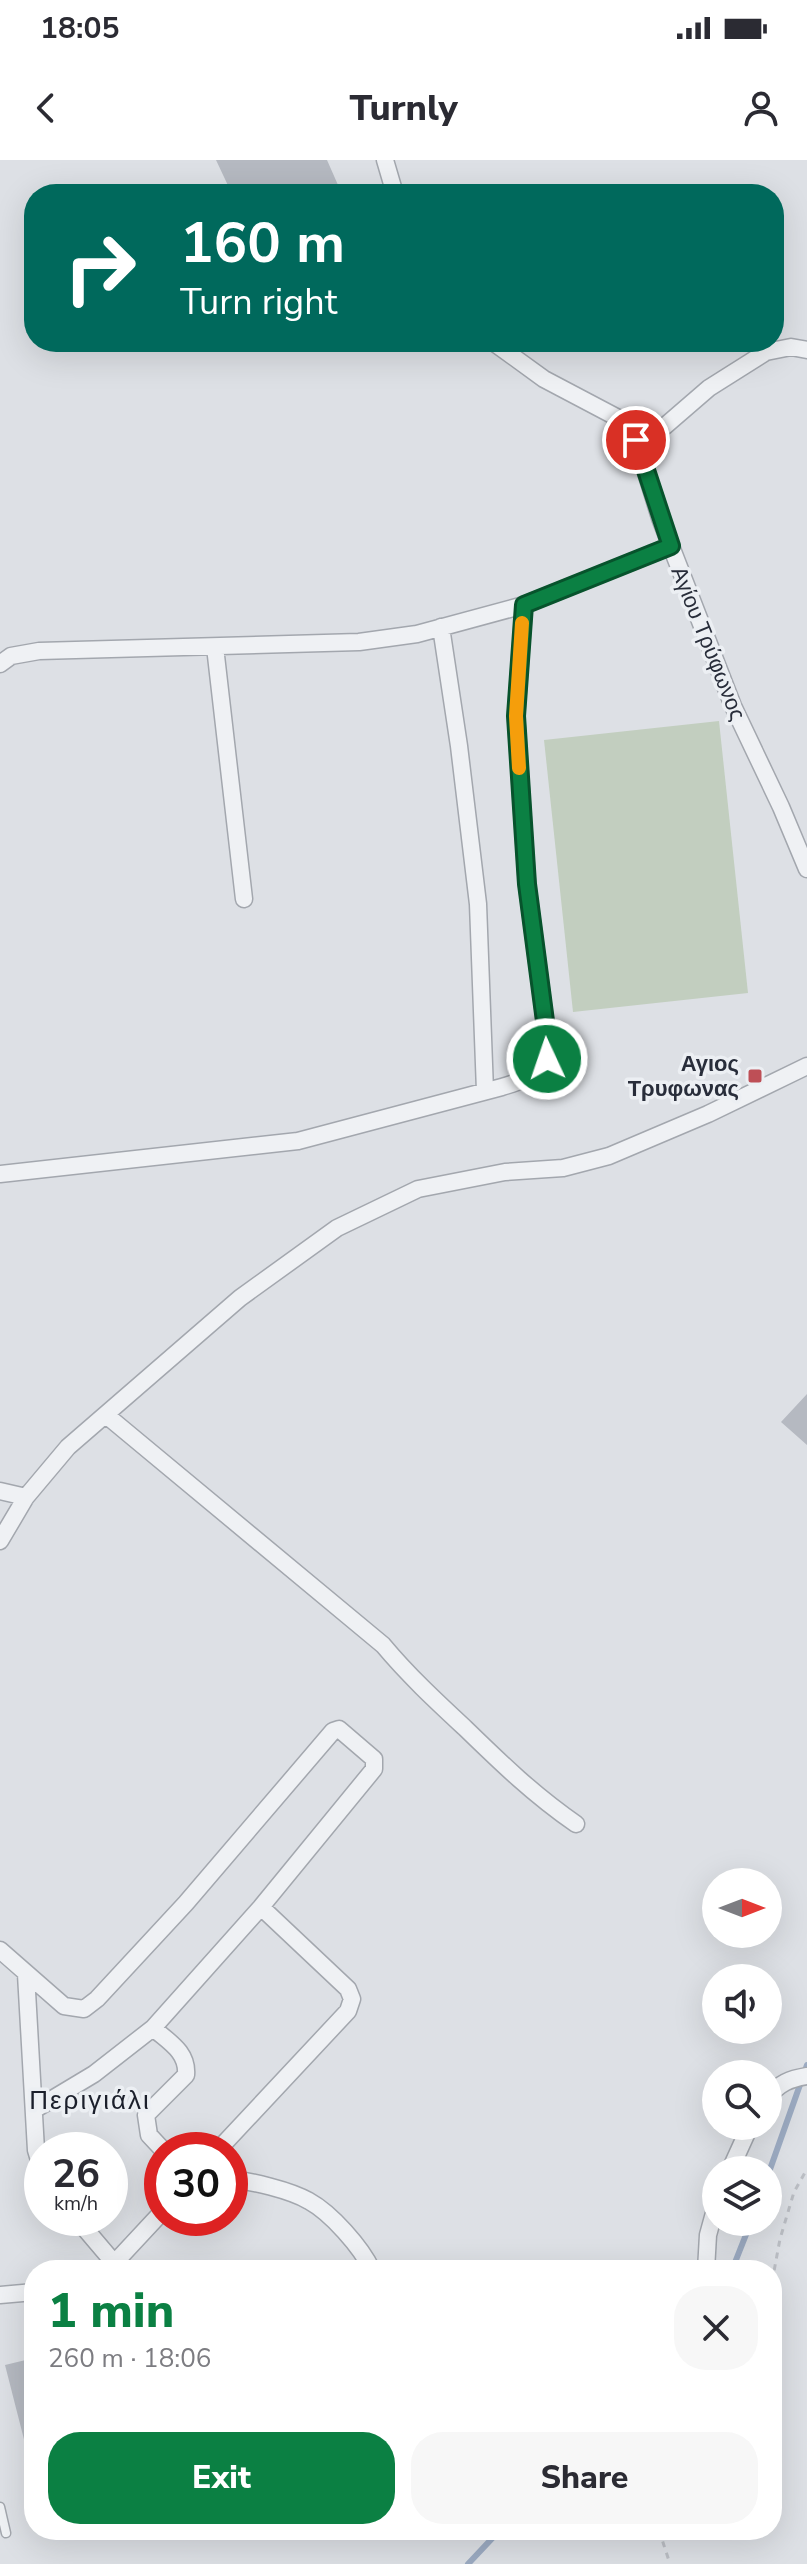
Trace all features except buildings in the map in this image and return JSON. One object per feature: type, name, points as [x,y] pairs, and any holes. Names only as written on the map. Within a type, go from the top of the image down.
[{"type":"street","points":[[385,160],[392,184]]},
{"type":"street","points":[[784,348],[807,350]]},
{"type":"street","name":"Αγίου Τρύφωνος","points":[[507,352],[544,379],[618,418],[636,440],[671,546],[733,706],[807,869]]},
{"type":"street","points":[[636,440],[665,426],[709,388],[766,352]]},
{"type":"street","points":[[0,664],[11,656],[39,651],[359,642],[417,634],[524,605],[671,546]]},
{"type":"street","points":[[0,1174],[298,1141],[525,1080],[539,1072],[547,1059],[548,1044],[527,884],[516,716],[524,605]]},
{"type":"street","points":[[441,627],[478,904],[485,1091]]},
{"type":"street","points":[[215,647],[244,899]]},
{"type":"street","points":[[0,1541],[26,1497],[68,1447],[240,1298],[337,1228],[418,1189],[505,1172],[563,1168],[609,1156],[708,1114],[807,1066]]},
{"type":"street","points":[[106,1415],[383,1645],[402,1668],[541,1800],[576,1824]]},
{"type":"street","points":[[0,1491],[26,1497]]},
{"type":"street","points":[[0,1950],[64,2006],[84,2009],[97,1999],[186,1903],[333,1731],[339,1729],[374,1759],[374,1769],[261,1907],[153,2028],[94,2074],[34,2110]]},
{"type":"street","points":[[235,2132],[348,2011],[352,1999],[348,1989],[261,1907]]},
{"type":"street","points":[[26,1974],[35,2132]]},
{"type":"street","points":[[149,2132],[146,2115],[186,2075],[187,2065],[185,2056],[153,2028]]},
{"type":"street","points":[[782,2083],[807,2076]]},
{"type":"street","points":[[248,2183],[309,2200],[334,2221],[367,2260]]},
{"type":"street","points":[[118,2260],[144,2232]]},
{"type":"street","points":[[89,2236],[107,2260]]},
{"type":"street","points":[[707,2260],[708,2236]]},
{"type":"street","points":[[0,2295],[24,2293]]},
{"type":"lane","points":[[0,2507],[6,2533]]},
{"type":"path","points":[[776,2260],[794,2192],[807,2169]]},
{"type":"path","points":[[662,2540],[670,2564]]},
{"type":"green space","points":[[719,721],[748,993],[573,1012],[544,740]]},
{"type":"waterway","points":[[775,2156],[807,2065]]},
{"type":"waterway","points":[[736,2260],[745,2236]]},
{"type":"waterway","points":[[468,2564],[491,2540]]},
{"type":"slow traffic","points":[[519,768],[516,716],[522,623]]},
{"type":"place","name":"Αγιος Τρυφωνας","points":[[755,1076]]},
{"type":"district","name":"Περιγιάλι","points":[[90,2100]]},
{"type":"route","points":[[547,1059],[548,1044],[527,884],[516,716],[524,605],[671,546],[636,440]]}]
